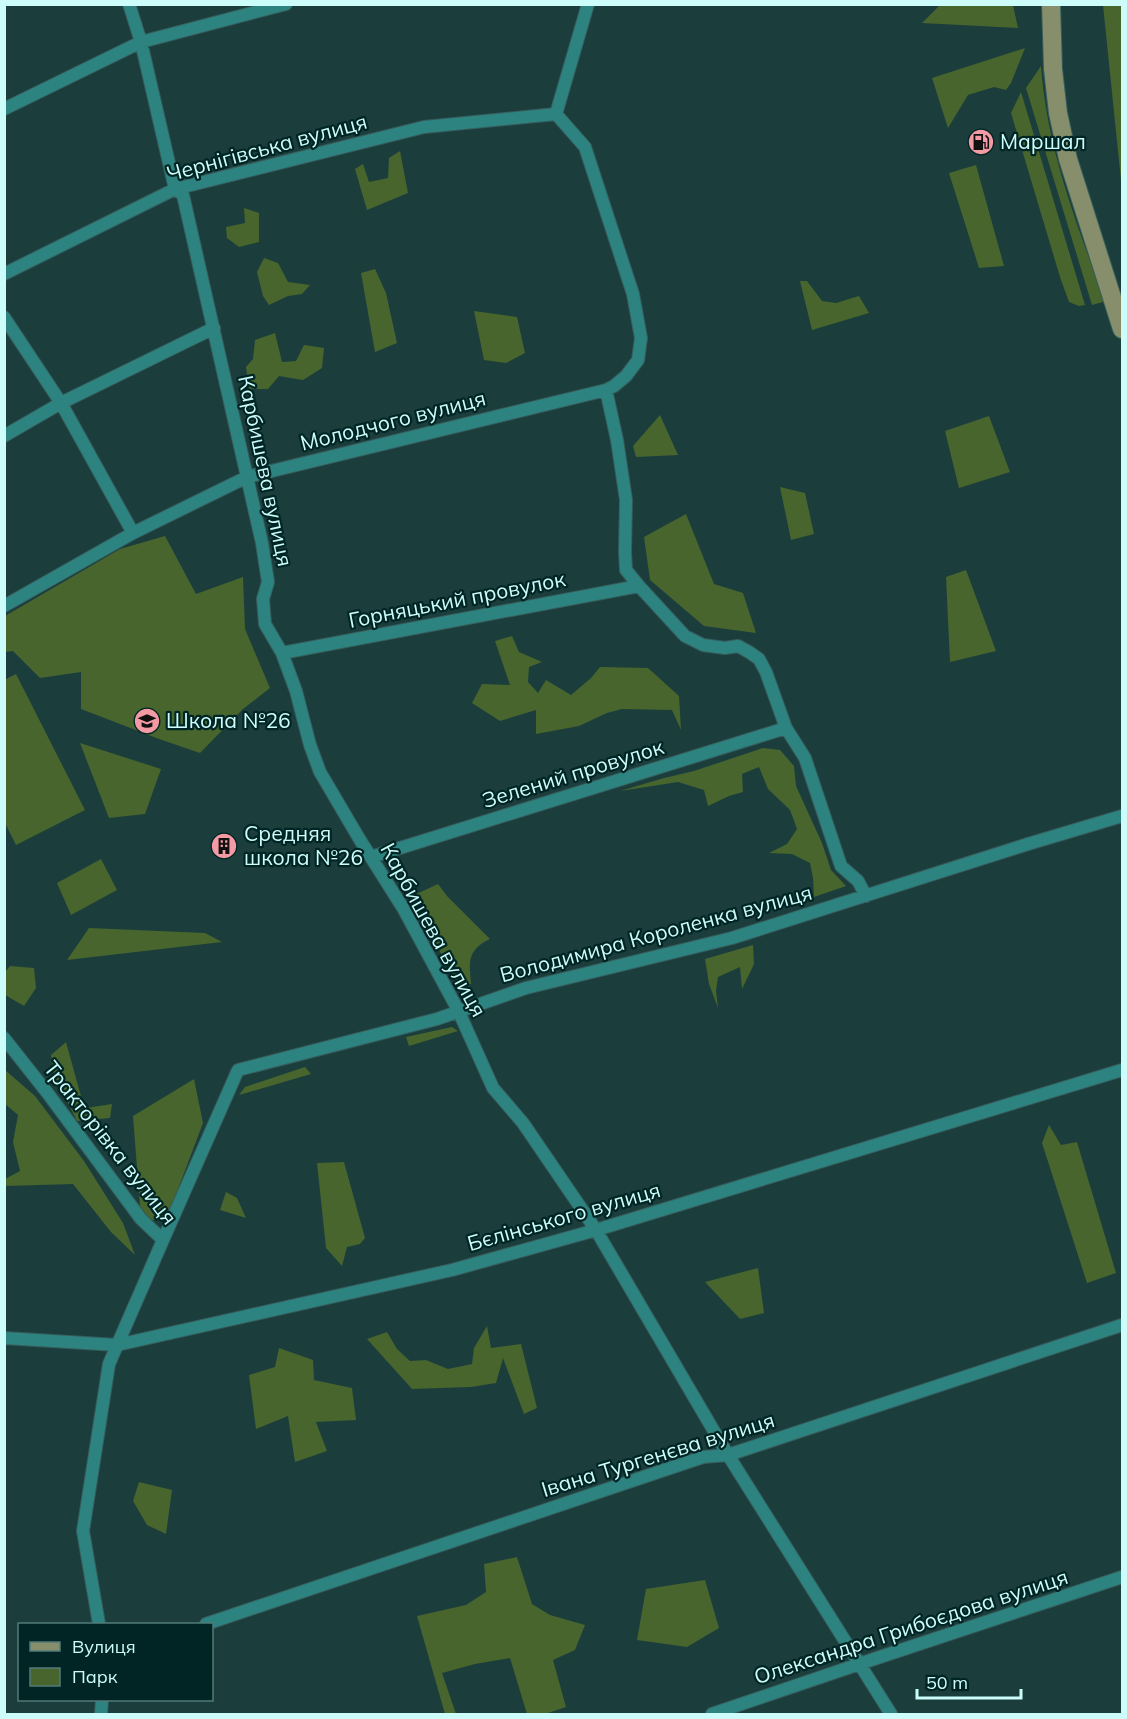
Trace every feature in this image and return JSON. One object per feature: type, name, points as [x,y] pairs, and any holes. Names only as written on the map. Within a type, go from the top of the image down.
[{"type":"main road","points":[[1051,4],[1053,69],[1058,113],[1068,159],[1122,330]]},
{"type":"street","name":"Карбишева вулиця","points":[[129,4],[141,42],[175,189],[183,195],[262,543],[268,582],[263,599],[265,624],[282,653],[320,772],[403,908],[459,1010],[493,1088],[523,1123],[596,1230],[728,1455],[891,1714]]},
{"type":"street","points":[[4,109],[141,42],[286,4]]},
{"type":"street","points":[[588,4],[556,114],[585,147],[633,294],[641,338],[638,360],[626,376],[606,390],[617,440],[626,500],[626,570],[686,636],[703,645],[725,648],[738,646],[759,659],[786,728],[805,758],[841,866],[858,882],[866,896]]},
{"type":"street","name":"Чернігівська вулиця","points":[[4,274],[175,189],[424,127],[556,114]]},
{"type":"street","points":[[4,317],[62,403],[133,533]]},
{"type":"street","points":[[4,436],[62,403],[214,328]]},
{"type":"street","name":"Молодчого вулиця","points":[[4,606],[133,533],[247,477],[606,390]]},
{"type":"street","name":"Горняцький провулок","points":[[282,653],[639,586]]},
{"type":"street","name":"Зелений провулок","points":[[371,857],[786,728]]},
{"type":"street","name":"Володимира Короленка вулиця","points":[[163,1240],[238,1070],[437,1019],[526,988],[732,938],[1122,816]]},
{"type":"street","name":"Тракторівка вулиця","points":[[4,1038],[141,1219],[163,1240],[109,1364],[83,1532],[99,1623]]},
{"type":"street","name":"Бєлінського вулиця","points":[[4,1338],[117,1345],[452,1270],[596,1230],[1122,1070]]},
{"type":"street","name":"Івана Тургенєва вулиця","points":[[209,1623],[703,1457],[728,1455],[1122,1325]]},
{"type":"street","name":"Олександра Грибоєдова вулиця","points":[[712,1714],[1122,1577]]},
{"type":"green space","points":[[940,5],[1013,5],[1018,28],[922,23]]},
{"type":"green space","points":[[1103,5],[1122,5],[1122,190]]},
{"type":"green space","points":[[1025,48],[1006,90],[994,87],[968,95],[948,128],[932,78]]},
{"type":"green space","points":[[1041,66],[1049,126],[1056,155],[1103,296],[1103,302],[1092,305],[1026,88]]},
{"type":"green space","points":[[1021,92],[1085,305],[1079,306],[1069,302],[1060,277],[1011,113]]},
{"type":"green space","points":[[400,151],[408,193],[367,210],[355,169],[363,164],[369,182],[388,178],[389,158]]},
{"type":"green space","points":[[976,165],[1004,266],[979,268],[949,173]]},
{"type":"green space","points":[[244,208],[259,213],[259,242],[239,247],[227,238],[226,227],[245,223]]},
{"type":"green space","points":[[264,258],[278,263],[288,282],[310,285],[302,294],[288,296],[269,305],[263,296],[257,272]]},
{"type":"green space","points":[[375,269],[386,293],[397,343],[375,352],[361,273]]},
{"type":"green space","points":[[800,281],[807,281],[822,301],[836,303],[859,296],[869,313],[812,330]]},
{"type":"green space","points":[[474,311],[517,317],[525,353],[506,363],[484,360]]},
{"type":"green space","points":[[275,333],[282,362],[296,361],[304,345],[324,348],[322,368],[303,380],[279,376],[268,389],[249,389],[246,367],[253,359],[255,340]]},
{"type":"green space","points":[[660,415],[678,455],[636,457],[633,446]]},
{"type":"green space","points":[[989,416],[1010,472],[959,488],[945,431]]},
{"type":"green space","points":[[780,487],[805,493],[814,534],[791,540]]},
{"type":"green space","points":[[686,514],[714,584],[743,593],[756,633],[704,626],[650,580],[644,537]]},
{"type":"green space","points":[[165,536],[196,594],[243,577],[245,629],[270,688],[243,709],[200,753],[81,709],[81,672],[40,678],[13,651],[5,652],[5,616],[120,549]]},
{"type":"green space","points":[[966,570],[996,651],[950,662],[946,577]]},
{"type":"green space","points":[[512,636],[519,652],[542,662],[529,667],[528,682],[538,693],[546,680],[571,695],[600,667],[648,668],[679,696],[681,730],[672,710],[622,709],[579,726],[536,734],[536,710],[500,721],[472,703],[482,684],[510,685],[495,641]]},
{"type":"green space","points":[[16,674],[85,810],[16,845],[5,823],[4,680]]},
{"type":"green space","points":[[80,743],[161,769],[145,814],[109,818]]},
{"type":"green space","points":[[763,748],[780,750],[794,766],[796,786],[822,843],[831,870],[846,886],[814,897],[810,863],[792,854],[769,853],[787,844],[797,829],[790,810],[768,789],[759,767],[742,774],[743,792],[708,806],[704,790],[678,782],[620,791],[694,771]]},
{"type":"green space","points":[[101,859],[117,890],[71,915],[57,883]]},
{"type":"green space","points":[[438,884],[490,939],[473,952],[470,963],[471,984],[459,985],[420,923],[410,897]]},
{"type":"green space","points":[[89,928],[205,933],[222,942],[67,960]]},
{"type":"green space","points":[[753,945],[754,964],[742,989],[740,967],[718,977],[716,991],[718,1008],[709,984],[705,959]]},
{"type":"green space","points":[[10,966],[34,968],[36,988],[24,1006],[5,995],[5,972]]},
{"type":"green space","points":[[452,1027],[458,1031],[409,1046],[406,1037]]},
{"type":"green space","points":[[66,1042],[86,1108],[112,1104],[110,1118],[77,1121],[54,1075],[51,1055]]},
{"type":"green space","points":[[305,1067],[311,1074],[239,1095],[245,1087]]},
{"type":"green space","points":[[5,1070],[35,1096],[84,1161],[123,1223],[135,1255],[111,1232],[73,1184],[5,1186],[5,1179],[20,1171],[13,1142],[18,1115],[5,1104]]},
{"type":"green space","points":[[194,1079],[203,1123],[166,1221],[141,1219],[133,1116]]},
{"type":"green space","points":[[1049,1125],[1061,1145],[1077,1142],[1116,1273],[1087,1283],[1042,1143]]},
{"type":"green space","points":[[344,1162],[365,1238],[360,1244],[347,1247],[342,1266],[326,1248],[317,1163]]},
{"type":"green space","points":[[226,1192],[237,1198],[246,1218],[220,1210]]},
{"type":"green space","points":[[758,1268],[764,1313],[740,1319],[705,1282]]},
{"type":"green space","points":[[487,1326],[491,1348],[521,1344],[537,1408],[524,1414],[503,1358],[496,1383],[471,1387],[412,1389],[367,1339],[387,1332],[397,1349],[410,1361],[426,1360],[448,1369],[472,1364],[474,1348]]},
{"type":"green space","points":[[279,1348],[313,1360],[314,1380],[352,1388],[356,1420],[316,1422],[327,1451],[295,1462],[288,1416],[256,1429],[249,1375],[275,1367]]},
{"type":"green space","points":[[139,1482],[172,1490],[166,1534],[147,1525],[133,1501]]},
{"type":"green space","points":[[517,1557],[532,1604],[550,1615],[585,1625],[575,1650],[553,1660],[566,1707],[545,1714],[527,1714],[510,1658],[442,1673],[456,1714],[445,1714],[417,1616],[466,1605],[486,1592],[484,1564]]},
{"type":"green space","points":[[705,1580],[719,1628],[687,1647],[637,1640],[646,1589]]},
{"type":"place","name":"Маршал","points":[[981,142]]},
{"type":"place","name":"Школа №26","points":[[147,721]]},
{"type":"place","name":"Средняя школа №26","points":[[224,846]]}]
